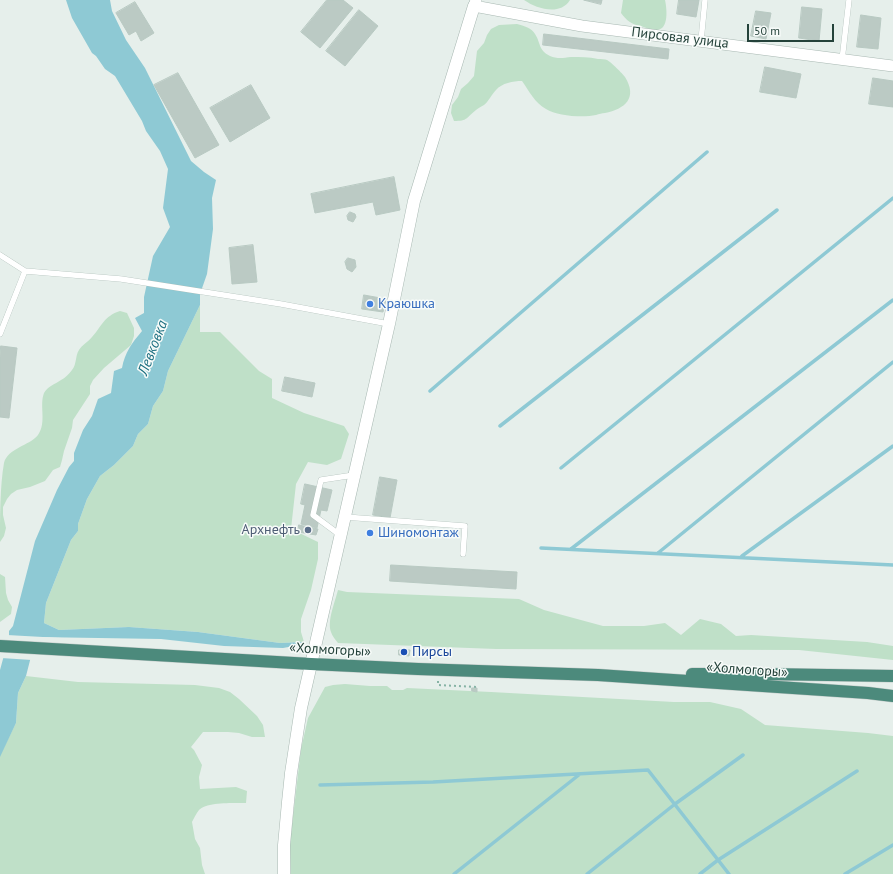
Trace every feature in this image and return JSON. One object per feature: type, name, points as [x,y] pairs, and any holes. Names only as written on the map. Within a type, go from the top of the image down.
[{"type":"highway","name":"«Холмогоры»","points":[[0,646],[438,670],[598,675],[763,674],[893,676]]},
{"type":"highway","name":"«Холмогоры»","points":[[598,675],[893,696]]},
{"type":"street","name":"Пирсовая улица","points":[[475,3],[582,26],[893,66]]},
{"type":"street","points":[[284,874],[284,845],[291,773],[301,708],[389,324],[414,201],[475,3]]},
{"type":"lane","points":[[701,41],[705,0]]},
{"type":"lane","points":[[842,60],[849,0]]},
{"type":"lane","points":[[0,255],[25,271],[121,279],[281,304],[389,324]]},
{"type":"lane","points":[[0,334],[25,271]]},
{"type":"lane","points":[[341,535],[313,514],[322,480],[354,474]]},
{"type":"lane","points":[[345,517],[465,526],[464,554]]},
{"type":"green space","points":[[524,0],[570,0],[566,5],[560,8],[548,9],[535,6]]},
{"type":"green space","points":[[623,0],[665,0],[667,13],[664,26],[661,29],[653,30],[630,22],[621,13]]},
{"type":"green space","points":[[517,24],[532,30],[543,51],[550,56],[555,58],[588,57],[605,59],[609,61],[624,75],[629,84],[630,97],[624,105],[612,111],[591,116],[563,115],[551,111],[539,104],[522,81],[515,81],[504,84],[498,88],[484,105],[466,118],[454,121],[451,113],[452,105],[458,97],[461,89],[474,76],[477,51],[484,43],[487,35],[491,29],[499,25]]},
{"type":"green space","points":[[200,305],[200,332],[220,332],[259,371],[272,379],[272,398],[304,413],[344,426],[349,434],[341,459],[327,465],[308,462],[296,484],[291,529],[318,542],[318,559],[311,590],[301,619],[301,632],[304,642],[280,643],[198,632],[129,627],[59,630],[44,623],[46,603],[71,540],[78,531],[78,524],[87,499],[100,476],[114,465],[133,446],[138,434],[148,424],[153,406],[163,391],[168,371]]},
{"type":"green space","points":[[120,311],[127,313],[134,328],[134,336],[131,345],[104,368],[93,380],[90,386],[90,394],[73,420],[60,467],[53,470],[45,481],[17,490],[7,499],[3,507],[6,528],[4,536],[0,542],[0,502],[4,463],[6,458],[14,450],[34,439],[38,435],[41,430],[43,419],[42,403],[45,391],[74,368],[80,348],[110,316]]},
{"type":"green space","points":[[0,574],[5,577],[6,593],[12,607],[11,614],[0,622]]},
{"type":"green space","points":[[338,590],[347,592],[519,599],[544,610],[603,626],[644,626],[665,623],[681,635],[700,619],[721,624],[736,636],[751,635],[867,642],[893,646],[893,660],[799,650],[496,649],[338,643],[331,633],[330,622]]},
{"type":"green space","points":[[26,676],[78,682],[195,685],[219,688],[230,692],[257,716],[263,725],[265,737],[252,737],[239,733],[228,732],[203,732],[191,747],[202,765],[199,777],[200,789],[236,787],[247,791],[246,803],[221,804],[203,807],[199,810],[193,820],[192,822],[195,839],[200,848],[202,865],[205,874],[0,874],[0,755],[16,723],[18,693]]},
{"type":"green space","points":[[345,684],[387,686],[392,690],[403,690],[407,688],[674,702],[710,702],[741,709],[765,725],[893,736],[893,874],[291,874],[290,842],[301,749],[308,718],[325,687]]},
{"type":"water","name":"Левковка","points":[[66,0],[110,0],[112,11],[126,40],[145,68],[191,161],[216,180],[212,198],[213,229],[207,274],[200,294],[200,305],[168,371],[163,391],[153,406],[148,424],[138,434],[133,446],[114,465],[100,476],[87,499],[78,524],[78,531],[71,540],[46,603],[44,623],[59,630],[129,627],[198,632],[280,643],[304,642],[283,648],[224,646],[161,639],[36,637],[26,676],[18,693],[16,723],[0,757],[0,670],[9,637],[9,631],[13,626],[35,541],[57,490],[69,467],[74,461],[74,453],[83,430],[92,416],[98,399],[111,393],[114,371],[122,368],[129,348],[142,331],[135,318],[144,313],[144,297],[153,256],[170,227],[163,208],[168,169],[160,151],[146,131],[142,121],[115,76],[105,69],[96,56],[92,53],[72,18]]},
{"type":"pier","points":[[7,635],[61,639],[38,639],[32,660],[1,658]]},
{"type":"building","points":[[327,0],[343,0],[353,8],[320,48],[301,32]]},
{"type":"building","points":[[584,0],[602,0],[601,4]]},
{"type":"building","points":[[679,0],[699,0],[696,17],[677,14]]},
{"type":"building","points":[[135,2],[154,33],[141,41],[136,31],[129,35],[116,13]]},
{"type":"building","points":[[802,7],[822,9],[819,41],[799,38]]},
{"type":"building","points":[[359,10],[378,26],[345,66],[326,51]]},
{"type":"building","points":[[756,11],[771,13],[766,39],[751,36]]},
{"type":"building","points":[[861,15],[881,18],[878,49],[857,47]]},
{"type":"building","points":[[544,34],[669,49],[668,59],[543,45]]},
{"type":"building","points":[[765,67],[801,74],[796,98],[760,92]]},
{"type":"building","points":[[178,73],[219,145],[195,158],[154,85]]},
{"type":"building","points":[[873,78],[893,81],[893,107],[869,104]]},
{"type":"building","points":[[251,85],[270,118],[230,142],[210,108]]},
{"type":"building","points":[[394,177],[400,210],[376,215],[373,202],[315,213],[311,194]]},
{"type":"building","points":[[350,212],[355,214],[356,217],[353,222],[348,220],[347,216]]},
{"type":"building","points":[[253,245],[257,282],[232,284],[229,248]]},
{"type":"building","points":[[348,258],[355,260],[356,267],[352,272],[347,269],[345,262]]},
{"type":"building","points":[[364,295],[386,299],[383,312],[362,309]]},
{"type":"building","points":[[1,346],[17,348],[9,418],[0,417]]},
{"type":"building","points":[[285,377],[315,383],[312,397],[282,391]]},
{"type":"building","points":[[380,477],[397,480],[390,518],[373,515]]},
{"type":"building","points":[[305,484],[332,490],[327,511],[321,510],[317,528],[301,524],[305,505],[301,504]]},
{"type":"building","name":"Архнефть","points":[[299,525],[318,529],[316,535],[298,532]]},
{"type":"building","points":[[391,565],[517,572],[516,589],[390,581]]},
{"type":"building","points":[[399,650],[410,650],[409,656],[399,655]]},
{"type":"building","points":[[472,688],[477,688],[477,692],[472,691]]},
{"type":"waterway","points":[[430,391],[707,152]]},
{"type":"waterway","points":[[561,468],[893,198]]},
{"type":"waterway","points":[[500,426],[777,210]]},
{"type":"waterway","points":[[571,549],[893,300]]},
{"type":"waterway","points":[[658,553],[893,362]]},
{"type":"waterway","points":[[742,556],[893,446]]},
{"type":"waterway","points":[[541,548],[893,565]]},
{"type":"waterway","points":[[587,874],[675,804],[743,755]]},
{"type":"waterway","points":[[320,785],[433,782],[648,770],[729,874]]},
{"type":"waterway","points":[[700,874],[718,860],[857,771]]},
{"type":"waterway","points":[[454,874],[580,774]]},
{"type":"waterway","points":[[845,874],[893,845]]},
{"type":"place","name":"Краюшка","points":[[370,304]]},
{"type":"place","name":"Архнефть","points":[[308,530]]},
{"type":"place","name":"Шиномонтаж","points":[[370,533]]},
{"type":"place","name":"Пирсы","points":[[404,652]]}]
